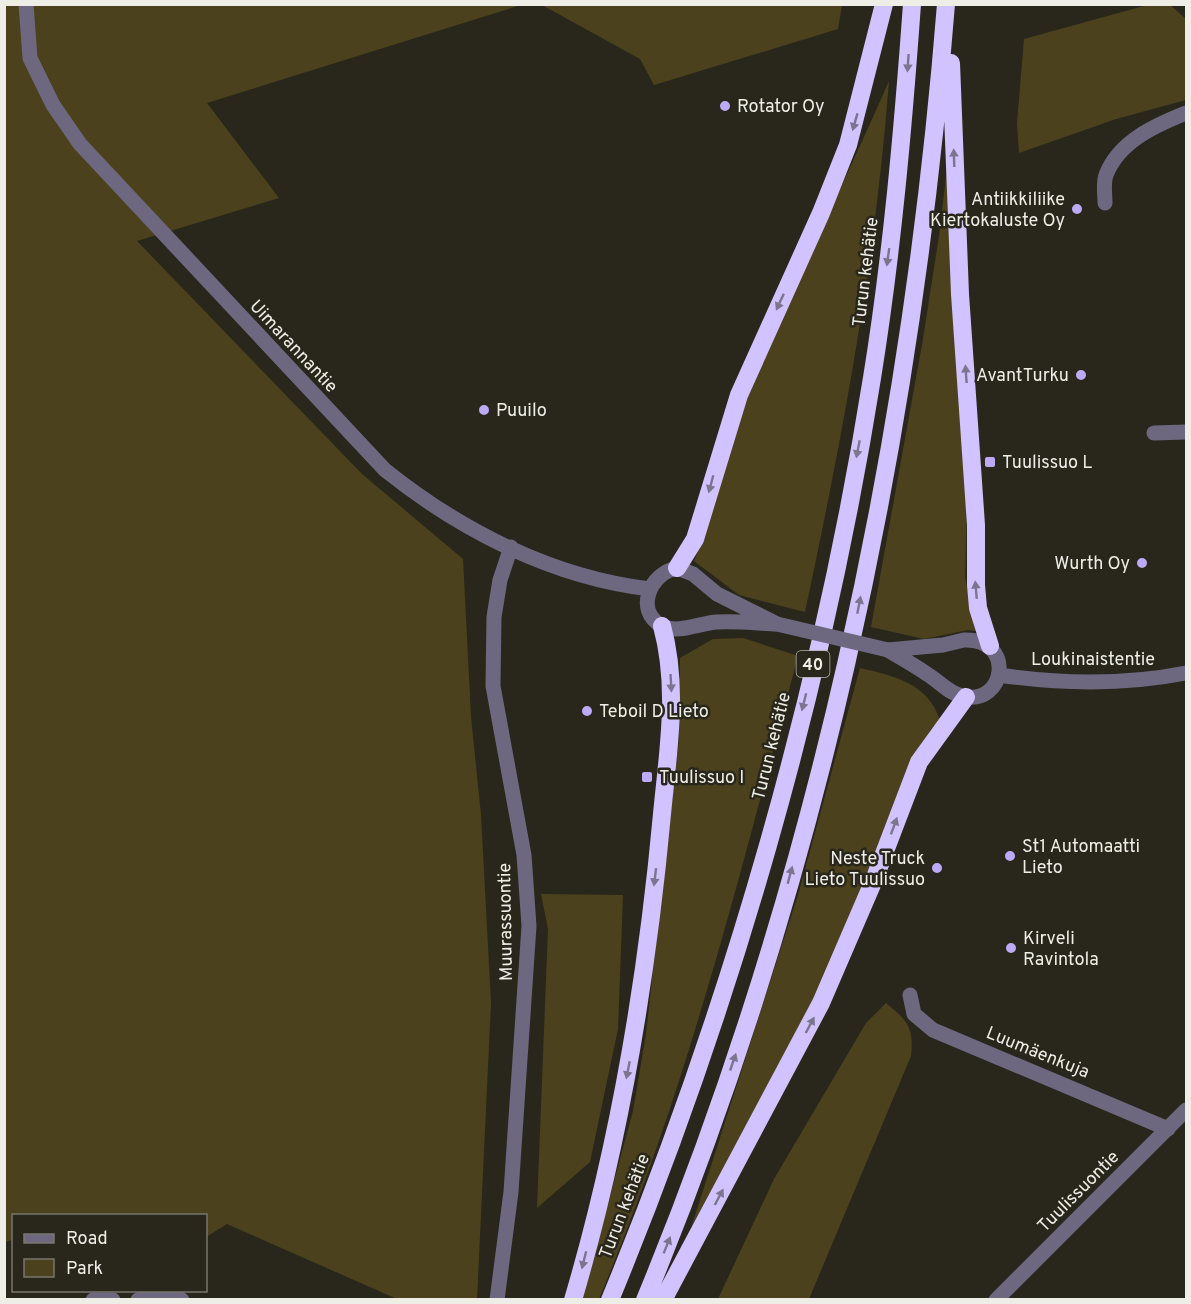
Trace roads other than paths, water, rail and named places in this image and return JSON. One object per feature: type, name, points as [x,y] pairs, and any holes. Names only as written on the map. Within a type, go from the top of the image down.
[{"type":"highway","points":[[677,568],[695,539],[739,395],[821,213],[848,145],[884,4]]},
{"type":"highway","name":"Turun kehätie","points":[[610,1299],[685,1106],[731,968],[810,680],[845,522],[872,378],[892,222],[912,4]]},
{"type":"highway","points":[[947,4],[960,294],[976,525],[976,585],[978,608],[990,646]]},
{"type":"highway","name":"40","points":[[645,1299],[685,1200],[741,1040],[789,881],[851,640],[906,350],[933,150],[947,4]]},
{"type":"highway","points":[[573,1299],[610,1158],[629,1064],[645,960],[659,849],[672,694],[670,655],[662,626]]},
{"type":"highway","points":[[663,1299],[821,1003],[874,879],[919,762],[966,697]]},
{"type":"street","name":"Uimarannantie","points":[[26,4],[30,58],[52,105],[80,144],[385,470],[419,497],[462,525],[568,570],[650,589]]},
{"type":"street","points":[[1105,203],[1106,176],[1122,151],[1150,128],[1186,112]]},
{"type":"street","points":[[1154,433],[1186,432]]},
{"type":"street","name":"Muurassuontie","points":[[496,1299],[512,1192],[529,926],[524,855],[493,686],[494,617],[501,580],[511,547]]},
{"type":"street","points":[[777,624],[717,594],[693,574],[677,568],[657,576],[650,589],[648,604],[651,614],[662,626],[675,629],[714,622],[777,624],[888,650],[929,675],[954,694],[966,697],[980,696],[991,690],[999,675],[999,664],[990,646],[983,641],[972,640],[888,650]]},
{"type":"street","name":"Loukinaistentie","points":[[999,675],[1024,679],[1120,681],[1186,673]]},
{"type":"street","name":"Luumäenkuja","points":[[910,995],[914,1014],[933,1030],[1168,1129]]},
{"type":"street","name":"Tuulissuontie","points":[[996,1299],[1186,1110]]},
{"type":"street","points":[[138,1299],[162,1292]]},
{"type":"street","points":[[168,1292],[182,1299]]},
{"type":"street","points":[[93,1299],[113,1299]]},
{"type":"place","name":"Rotator Oy","points":[[725,106]]},
{"type":"place","name":"Antiikkiliike Kiertokaluste Oy","points":[[1077,209]]},
{"type":"place","name":"AvantTurku","points":[[1081,375]]},
{"type":"place","name":"Puuilo","points":[[484,410]]},
{"type":"place","name":"Tuulissuo L","points":[[990,462]]},
{"type":"place","name":"Wurth Oy","points":[[1142,563]]},
{"type":"place","name":"Teboil D Lieto","points":[[587,711]]},
{"type":"place","name":"Tuulissuo I","points":[[647,777]]},
{"type":"place","name":"St1 Automaatti Lieto","points":[[1010,856]]},
{"type":"place","name":"Neste Truck Lieto Tuulissuo","points":[[937,868]]},
{"type":"place","name":"Kirveli Ravintola","points":[[1011,948]]}]
